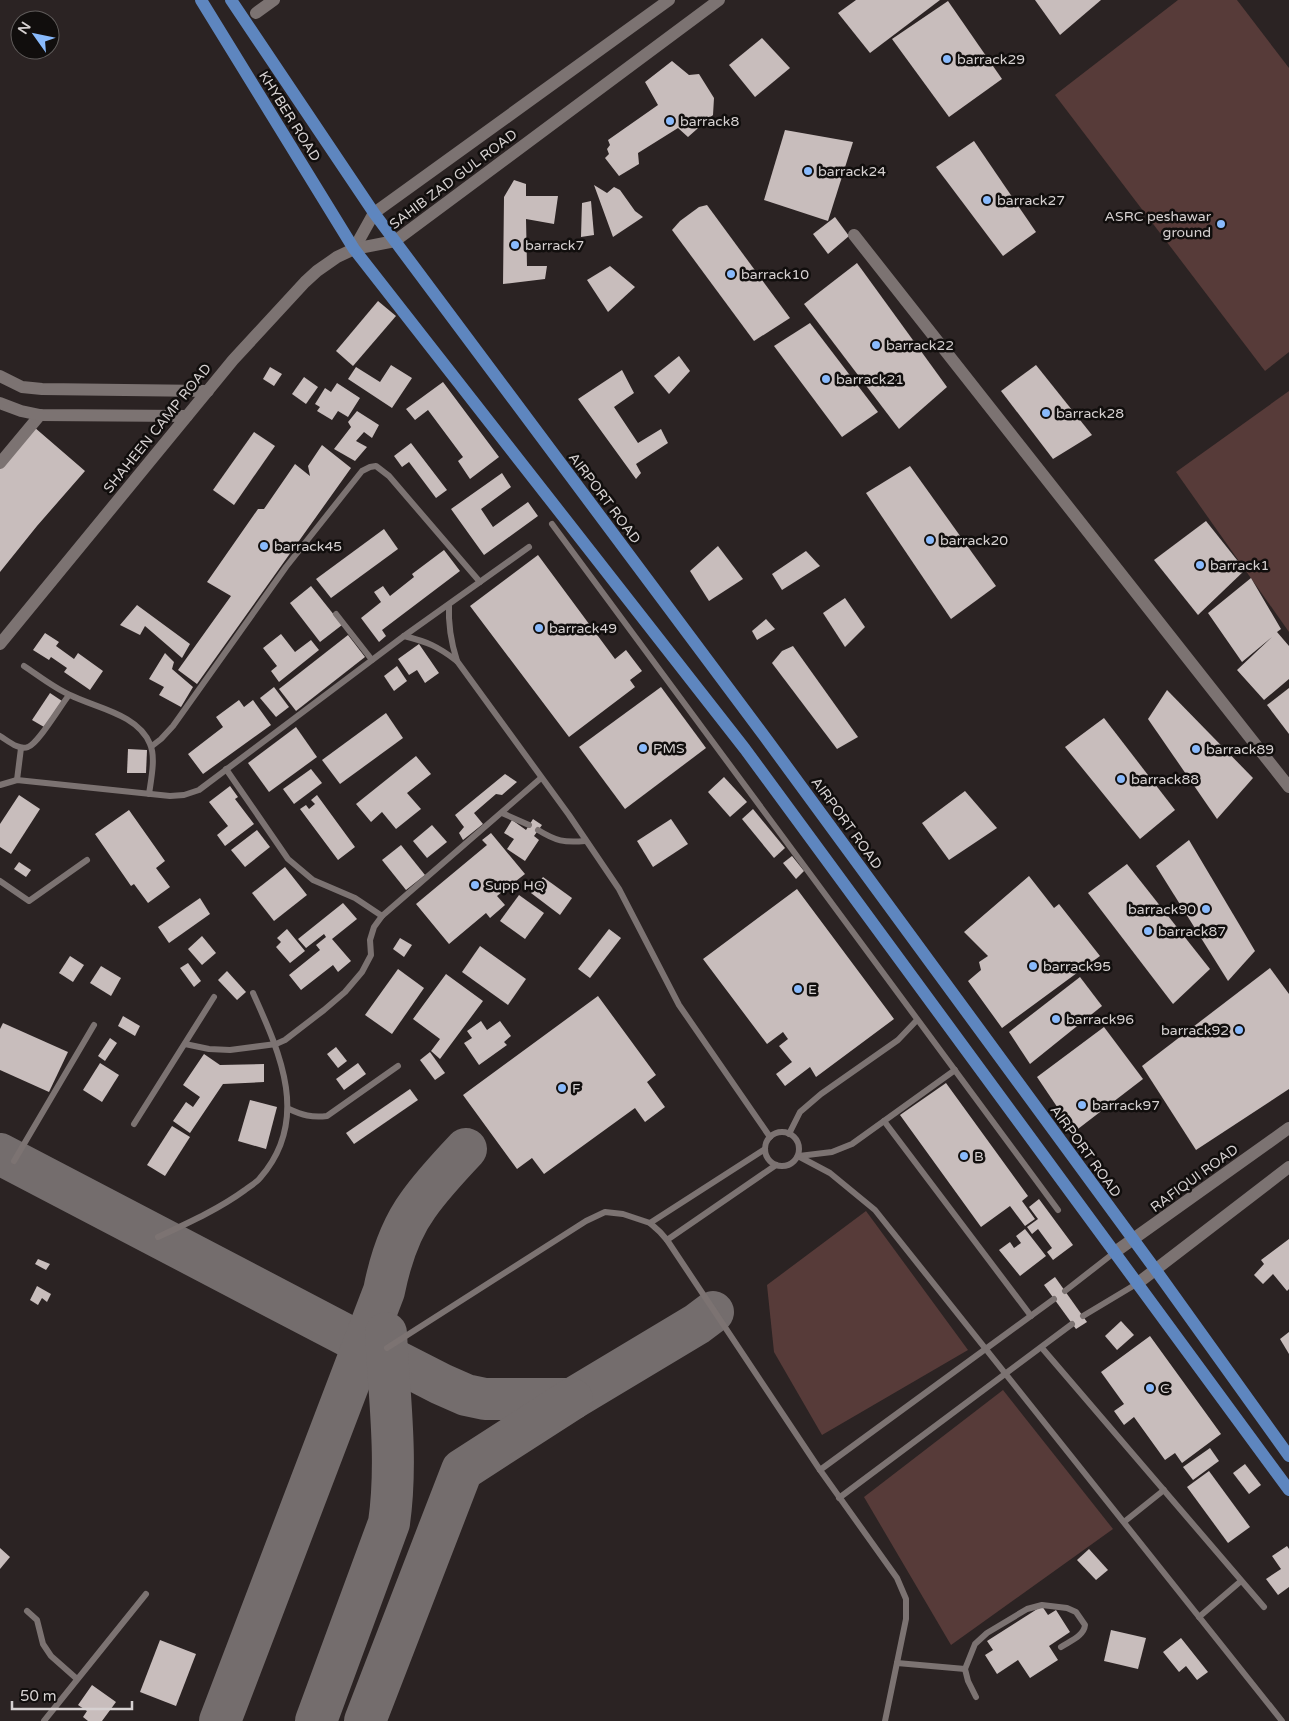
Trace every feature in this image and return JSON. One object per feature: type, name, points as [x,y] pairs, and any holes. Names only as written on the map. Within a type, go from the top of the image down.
[{"type":"main road","name":"KHYBER ROAD","points":[[201,0],[354,249],[744,749],[1289,1490]]},
{"type":"main road","name":"KHYBER ROAD","points":[[231,0],[374,213]]},
{"type":"main road","name":"AIRPORT ROAD","points":[[374,213],[771,745],[1155,1269],[1289,1456]]},
{"type":"street","points":[[256,13],[274,0]]},
{"type":"street","name":"SAHIB ZAD GUL ROAD","points":[[354,249],[374,213],[669,0]]},
{"type":"street","name":"SAHIB ZAD GUL ROAD","points":[[354,249],[395,241],[719,0]]},
{"type":"street","points":[[854,235],[1289,787]]},
{"type":"street","name":"SHAHEEN CAMP ROAD","points":[[0,644],[233,360],[305,282],[330,262],[354,249]]},
{"type":"street","points":[[0,376],[22,387],[42,389],[208,390]]},
{"type":"street","points":[[0,403],[21,411],[40,415],[187,416]]},
{"type":"street","points":[[0,464],[40,415]]},
{"type":"street","name":"RAFIQUI ROAD","points":[[1115,1252],[1289,1128]]},
{"type":"street","points":[[1138,1283],[1289,1167]]},
{"type":"lane","points":[[152,746],[173,726],[286,567],[350,484],[362,471],[370,466],[376,466],[388,476],[480,582]]},
{"type":"lane","points":[[552,524],[1058,1210]]},
{"type":"lane","points":[[0,785],[17,780],[149,794],[184,795],[198,790],[404,636],[529,546]]},
{"type":"lane","points":[[449,605],[448,624],[457,661]]},
{"type":"lane","points":[[336,614],[372,660]]},
{"type":"lane","points":[[404,636],[437,646],[457,661],[542,778],[619,889],[678,1005],[770,1137]]},
{"type":"lane","points":[[24,666],[69,695],[125,718],[138,727],[152,746],[149,794]]},
{"type":"lane","points":[[0,736],[21,748],[28,747],[37,740],[69,695]]},
{"type":"lane","points":[[17,780],[21,748]]},
{"type":"lane","points":[[226,770],[288,859],[313,880],[355,898],[382,916]]},
{"type":"lane","points":[[184,1044],[209,1049],[230,1050],[276,1044],[299,1030],[345,992],[362,972],[371,955],[370,940],[374,927],[382,916],[542,778]]},
{"type":"lane","points":[[502,813],[529,825]]},
{"type":"lane","points":[[538,830],[559,841],[585,841]]},
{"type":"lane","points":[[0,881],[29,901],[86,860]]},
{"type":"lane","points":[[158,1237],[196,1219],[237,1196],[260,1179],[276,1156],[286,1130],[289,1110],[286,1085],[276,1044],[253,993]]},
{"type":"lane","points":[[134,1124],[214,996]]},
{"type":"lane","points":[[788,1134],[800,1112],[821,1094],[898,1040],[917,1020]]},
{"type":"lane","points":[[14,1161],[94,1026]]},
{"type":"lane","points":[[289,1110],[316,1118],[327,1116],[398,1066]]},
{"type":"lane","points":[[798,1156],[832,1152],[852,1144],[955,1070]]},
{"type":"lane","points":[[884,1121],[1032,1316]]},
{"type":"lane","points":[[782,1132],[794,1137],[798,1143],[798,1156],[794,1161],[789,1165],[782,1166],[770,1161],[766,1156],[765,1149],[770,1137],[782,1132]]},
{"type":"lane","points":[[650,1223],[765,1149]]},
{"type":"lane","points":[[798,1156],[830,1172],[875,1210],[1282,1721]]},
{"type":"lane","points":[[667,1240],[776,1165]]},
{"type":"lane","points":[[387,1348],[586,1221],[605,1212],[623,1214],[650,1223],[667,1240],[820,1470],[897,1578],[906,1599],[906,1619],[885,1721]]},
{"type":"lane","points":[[1065,1291],[1115,1252]]},
{"type":"lane","points":[[1083,1316],[1138,1283]]},
{"type":"lane","points":[[820,1470],[1054,1299]]},
{"type":"lane","points":[[840,1498],[1072,1324]]},
{"type":"lane","points":[[1042,1348],[1264,1607]]},
{"type":"lane","points":[[1124,1522],[1164,1490]]},
{"type":"lane","points":[[1199,1617],[1242,1581]]},
{"type":"lane","points":[[44,1721],[146,1594]]},
{"type":"lane","points":[[976,1697],[968,1681],[965,1669],[975,1644],[987,1633],[1027,1609],[1042,1604],[1067,1608],[1076,1612],[1085,1625],[1082,1633],[1061,1647]]},
{"type":"lane","points":[[27,1611],[37,1620],[42,1644],[51,1656],[77,1679]]},
{"type":"lane","points":[[897,1663],[965,1669]]},
{"type":"shaded area","name":"ASRC peshawar ground","points":[[1178,0],[1237,0],[1289,68],[1289,352],[1265,371],[1055,95]]},
{"type":"shaded area","points":[[1289,391],[1289,632],[1176,472]]},
{"type":"shaded area","points":[[866,1211],[968,1350],[822,1435],[774,1352],[767,1285]]},
{"type":"shaded area","points":[[1003,1390],[1113,1529],[951,1645],[864,1497]]},
{"type":"building","points":[[856,0],[940,0],[870,53],[838,13]]},
{"type":"building","points":[[1035,0],[1101,0],[1060,35]]},
{"type":"building","name":"barrack29","points":[[948,1],[1002,79],[949,117],[892,39]]},
{"type":"building","points":[[762,38],[790,68],[755,97],[729,65]]},
{"type":"building","name":"barrack8","points":[[672,61],[689,75],[699,74],[714,98],[713,115],[688,137],[678,128],[638,153],[639,164],[619,176],[605,158],[609,154],[607,149],[610,145],[608,140],[658,105],[645,82]]},
{"type":"building","name":"barrack24","points":[[785,130],[853,142],[828,221],[764,200]]},
{"type":"building","name":"barrack27","points":[[974,141],[1036,232],[1003,256],[936,167]]},
{"type":"building","name":"barrack7","points":[[514,180],[526,184],[526,196],[558,196],[554,224],[526,219],[527,266],[547,266],[545,279],[503,284],[504,197]]},
{"type":"building","points":[[594,185],[607,193],[614,187],[620,190],[635,211],[643,217],[613,237]]},
{"type":"building","points":[[591,201],[594,235],[581,237],[582,203]]},
{"type":"building","name":"barrack10","points":[[707,205],[790,318],[754,341],[672,230],[680,221],[699,207]]},
{"type":"building","points":[[835,217],[849,236],[828,254],[813,234]]},
{"type":"building","name":"barrack22","points":[[857,263],[947,387],[899,429],[804,304]]},
{"type":"building","points":[[610,266],[635,287],[608,312],[587,280]]},
{"type":"building","points":[[378,301],[396,316],[353,366],[336,351]]},
{"type":"building","name":"barrack21","points":[[810,323],[878,412],[842,437],[774,346]]},
{"type":"building","points":[[679,356],[690,371],[669,394],[654,376]]},
{"type":"building","points":[[391,365],[412,378],[392,408],[348,379],[356,367],[380,382]]},
{"type":"building","name":"barrack28","points":[[1036,365],[1092,435],[1053,459],[1001,391]]},
{"type":"building","points":[[270,367],[282,374],[274,386],[263,379]]},
{"type":"building","points":[[622,370],[634,393],[614,407],[638,443],[661,429],[668,443],[636,464],[641,473],[636,479],[578,399]]},
{"type":"building","points":[[304,377],[318,387],[306,404],[292,394]]},
{"type":"building","points":[[443,382],[499,457],[470,479],[458,461],[463,457],[428,410],[415,420],[406,409]]},
{"type":"building","points":[[337,383],[360,398],[348,417],[338,411],[332,420],[317,411],[320,407],[315,404],[325,388],[331,392]]},
{"type":"building","points":[[357,411],[379,425],[372,438],[364,432],[356,441],[367,447],[355,461],[334,449],[351,427],[348,422]]},
{"type":"building","points":[[34,427],[85,471],[0,572],[0,469]]},
{"type":"building","points":[[254,432],[275,446],[234,505],[213,490]]},
{"type":"building","points":[[411,443],[447,490],[436,498],[409,462],[402,467],[394,456]]},
{"type":"building","name":"barrack45","points":[[322,445],[351,468],[197,684],[178,670],[231,596],[207,582],[258,509],[264,509],[295,464],[310,476],[308,466]]},
{"type":"building","name":"barrack20","points":[[910,466],[996,586],[951,619],[866,493]]},
{"type":"building","points":[[502,473],[511,487],[481,509],[493,527],[528,502],[538,516],[484,555],[451,509]]},
{"type":"building","name":"barrack1","points":[[1206,521],[1245,570],[1198,615],[1154,560]]},
{"type":"building","points":[[384,529],[398,549],[331,598],[316,579]]},
{"type":"building","points":[[718,546],[743,579],[709,601],[690,571]]},
{"type":"building","points":[[444,550],[460,571],[382,630],[386,636],[379,642],[361,618],[381,602],[374,592],[383,586],[390,596],[414,577],[412,574]]},
{"type":"building","points":[[806,551],[820,566],[782,590],[772,574]]},
{"type":"building","name":"barrack49","points":[[538,555],[615,659],[626,650],[642,671],[630,680],[635,687],[569,737],[470,606]]},
{"type":"building","points":[[1251,578],[1281,629],[1277,632],[1289,646],[1289,679],[1264,700],[1237,670],[1272,637],[1242,662],[1208,613]]},
{"type":"building","points":[[311,586],[342,625],[320,642],[290,603]]},
{"type":"building","points":[[845,598],[865,627],[845,647],[823,613]]},
{"type":"building","points":[[137,605],[190,644],[182,658],[145,626],[140,635],[120,625]]},
{"type":"building","points":[[766,619],[775,629],[757,640],[752,631]]},
{"type":"building","points":[[45,633],[59,642],[56,646],[74,659],[78,653],[103,671],[90,690],[64,672],[67,668],[51,657],[49,660],[33,650]]},
{"type":"building","points":[[281,634],[295,652],[311,640],[319,650],[279,682],[271,671],[277,666],[263,648]]},
{"type":"building","points":[[348,635],[365,657],[296,711],[279,689]]},
{"type":"building","points":[[419,644],[439,673],[425,683],[417,670],[409,675],[398,659]]},
{"type":"building","points":[[793,646],[858,737],[837,749],[772,663],[782,651]]},
{"type":"building","points":[[165,653],[174,662],[172,669],[193,687],[181,707],[159,695],[164,687],[149,679]]},
{"type":"building","points":[[397,666],[407,681],[394,691],[384,676]]},
{"type":"building","points":[[274,687],[289,707],[276,717],[260,698]]},
{"type":"building","name":"PMS","points":[[661,687],[706,748],[625,809],[579,747]]},
{"type":"building","points":[[1289,688],[1289,734],[1267,705]]},
{"type":"building","name":"barrack89","points":[[1167,690],[1253,778],[1217,819],[1148,719]]},
{"type":"building","points":[[50,693],[62,701],[44,727],[32,720]]},
{"type":"building","points":[[239,700],[244,707],[253,700],[271,725],[203,774],[188,754],[223,727],[216,717]]},
{"type":"building","points":[[386,713],[403,738],[340,784],[322,760]]},
{"type":"building","name":"barrack88","points":[[1104,718],[1175,810],[1140,839],[1065,747]]},
{"type":"building","points":[[296,727],[317,757],[269,792],[248,763]]},
{"type":"building","points":[[128,749],[147,750],[146,773],[127,773]]},
{"type":"building","points":[[416,756],[431,774],[407,793],[421,809],[396,829],[382,812],[371,822],[356,804]]},
{"type":"building","points":[[311,769],[322,783],[294,804],[283,789]]},
{"type":"building","points":[[505,774],[517,782],[502,795],[496,794],[474,813],[483,824],[463,840],[459,833],[464,827],[455,815]]},
{"type":"building","points":[[724,777],[747,802],[730,817],[708,792]]},
{"type":"building","points":[[230,786],[238,797],[235,799],[254,824],[225,846],[217,835],[228,826],[209,802]]},
{"type":"building","points":[[965,791],[997,828],[949,860],[922,823]]},
{"type":"building","points":[[19,795],[40,809],[11,854],[0,847],[0,824]]},
{"type":"building","points":[[317,795],[355,847],[338,860],[300,809],[306,805],[309,809],[315,804],[311,800]]},
{"type":"building","points":[[753,809],[785,848],[774,858],[742,819]]},
{"type":"building","points":[[129,810],[165,861],[156,868],[170,887],[148,903],[134,884],[131,886],[95,834]]},
{"type":"building","points":[[533,819],[542,825],[534,836],[539,840],[525,861],[507,849],[514,839],[504,833],[512,820],[526,830]]},
{"type":"building","points":[[671,819],[688,844],[653,867],[637,841]]},
{"type":"building","points":[[432,825],[447,842],[427,858],[413,841]]},
{"type":"building","points":[[257,830],[270,847],[245,867],[231,850]]},
{"type":"building","name":"Supp HQ","points":[[491,833],[525,874],[497,896],[505,905],[490,918],[486,913],[449,944],[416,904],[487,845],[482,840]]},
{"type":"building","name":"barrack90","points":[[1189,840],[1255,951],[1228,981],[1156,866]]},
{"type":"building","points":[[401,845],[425,875],[406,890],[382,860]]},
{"type":"building","points":[[792,856],[804,871],[796,879],[783,863]]},
{"type":"building","points":[[19,862],[31,870],[26,877],[14,869]]},
{"type":"building","name":"barrack87","points":[[1127,864],[1210,969],[1173,1004],[1088,893]]},
{"type":"building","points":[[285,867],[307,895],[274,921],[252,893]]},
{"type":"building","name":"barrack95","points":[[1029,876],[1054,908],[1059,904],[1100,956],[1002,1028],[968,981],[981,970],[979,962],[988,956],[964,932]]},
{"type":"building","points":[[543,877],[572,898],[560,915],[531,893]]},
{"type":"building","name":"E","points":[[797,889],[894,1019],[816,1077],[810,1067],[785,1086],[776,1074],[792,1062],[779,1046],[788,1039],[783,1032],[767,1044],[703,959]]},
{"type":"building","points":[[519,895],[544,913],[525,939],[500,921]]},
{"type":"building","points":[[200,898],[210,914],[169,943],[158,927]]},
{"type":"building","points":[[343,903],[357,919],[332,939],[351,961],[338,972],[333,965],[301,990],[289,975],[320,950],[316,945],[326,937],[324,934],[306,948],[298,939]]},
{"type":"building","points":[[287,929],[305,951],[290,963],[276,947],[281,942],[277,938]]},
{"type":"building","points":[[609,929],[621,938],[590,978],[578,969]]},
{"type":"building","points":[[202,936],[216,953],[202,965],[188,949]]},
{"type":"building","points":[[400,938],[412,945],[404,957],[393,949]]},
{"type":"building","points":[[480,946],[526,979],[508,1005],[462,972]]},
{"type":"building","points":[[70,956],[84,965],[73,982],[59,973]]},
{"type":"building","points":[[188,963],[201,981],[194,987],[180,968]]},
{"type":"building","points":[[101,966],[121,978],[111,996],[90,983]]},
{"type":"building","name":"barrack92","points":[[1270,968],[1289,994],[1289,1089],[1196,1150],[1142,1066]]},
{"type":"building","points":[[398,969],[424,988],[392,1034],[365,1015]]},
{"type":"building","points":[[227,971],[246,992],[237,1000],[218,980]]},
{"type":"building","points":[[446,974],[483,1001],[440,1059],[431,1051],[440,1039],[413,1019]]},
{"type":"building","name":"barrack96","points":[[1080,977],[1102,1006],[1030,1064],[1009,1032]]},
{"type":"building","name":"F","points":[[598,996],[656,1075],[647,1082],[665,1107],[645,1122],[635,1108],[544,1174],[532,1158],[517,1169],[463,1095]]},
{"type":"building","points":[[123,1016],[140,1026],[135,1036],[118,1026]]},
{"type":"building","points":[[481,1021],[487,1030],[500,1021],[511,1036],[504,1042],[507,1045],[479,1065],[464,1043],[472,1038],[467,1031]]},
{"type":"building","points":[[3,1023],[68,1052],[49,1092],[0,1070],[0,1029]]},
{"type":"building","name":"barrack97","points":[[1104,1027],[1143,1079],[1074,1132],[1037,1077]]},
{"type":"building","points":[[110,1038],[117,1043],[105,1061],[98,1056]]},
{"type":"building","points":[[336,1047],[347,1061],[338,1068],[327,1054]]},
{"type":"building","points":[[430,1052],[445,1073],[435,1080],[420,1060]]},
{"type":"building","points":[[204,1054],[220,1065],[264,1064],[264,1082],[223,1084],[190,1133],[173,1121],[186,1102],[193,1107],[200,1097],[183,1085]]},
{"type":"building","points":[[100,1063],[119,1075],[102,1102],[83,1090]]},
{"type":"building","points":[[358,1063],[366,1074],[344,1090],[336,1079]]},
{"type":"building","name":"B","points":[[946,1083],[1028,1196],[1022,1201],[1035,1219],[1025,1226],[1010,1206],[981,1227],[900,1115]]},
{"type":"building","points":[[410,1089],[418,1100],[354,1144],[346,1133]]},
{"type":"building","points":[[250,1100],[277,1107],[266,1149],[238,1141]]},
{"type":"building","points":[[172,1126],[190,1137],[165,1176],[147,1165]]},
{"type":"building","points":[[1039,1199],[1073,1245],[1053,1260],[1047,1252],[1052,1248],[1038,1229],[1032,1234],[1027,1227],[1038,1219],[1029,1207]]},
{"type":"building","points":[[1025,1229],[1046,1256],[1020,1276],[999,1250],[1010,1242],[1014,1248],[1021,1243],[1016,1236]]},
{"type":"building","points":[[1289,1239],[1289,1289],[1287,1291],[1273,1274],[1263,1284],[1254,1275],[1264,1264],[1261,1260]]},
{"type":"building","points":[[38,1259],[50,1264],[46,1270],[35,1264]]},
{"type":"building","points":[[1055,1277],[1087,1322],[1076,1329],[1044,1285]]},
{"type":"building","points":[[37,1286],[51,1294],[47,1302],[42,1298],[38,1305],[30,1300]]},
{"type":"building","points":[[1121,1321],[1134,1335],[1117,1350],[1105,1336]]},
{"type":"building","points":[[1289,1332],[1289,1354],[1280,1339]]},
{"type":"building","name":"C","points":[[1150,1336],[1221,1434],[1182,1463],[1175,1453],[1165,1460],[1134,1417],[1124,1425],[1114,1411],[1124,1404],[1101,1372]]},
{"type":"building","points":[[1210,1448],[1219,1461],[1193,1480],[1183,1467]]},
{"type":"building","points":[[1245,1464],[1261,1485],[1249,1494],[1233,1473]]},
{"type":"building","points":[[1209,1471],[1250,1527],[1228,1543],[1187,1487]]},
{"type":"building","points":[[1287,1546],[1289,1549],[1289,1587],[1278,1595],[1266,1579],[1281,1569],[1272,1556]]},
{"type":"building","points":[[0,1548],[10,1557],[0,1569]]},
{"type":"building","points":[[1089,1549],[1108,1570],[1096,1580],[1077,1560]]},
{"type":"building","points":[[1042,1606],[1048,1615],[1056,1610],[1070,1632],[1049,1646],[1058,1660],[1030,1678],[1018,1660],[997,1674],[985,1655],[993,1650],[987,1641]]},
{"type":"building","points":[[1111,1630],[1146,1638],[1138,1669],[1104,1661]]},
{"type":"building","points":[[1181,1638],[1208,1672],[1197,1680],[1186,1666],[1179,1672],[1163,1652]]},
{"type":"building","points":[[160,1640],[196,1654],[176,1706],[140,1692]]},
{"type":"building","points":[[92,1685],[116,1702],[102,1721],[88,1721],[83,1717],[87,1711],[78,1705]]},
{"type":"taxiway","points":[[220,1721],[384,1291],[392,1257],[400,1236],[423,1198],[466,1149]]},
{"type":"taxiway","points":[[0,1154],[363,1344],[466,1395],[485,1399],[572,1399],[697,1324],[713,1312]]},
{"type":"taxiway","points":[[316,1721],[389,1523],[392,1499],[393,1452],[386,1333]]},
{"type":"taxiway","points":[[365,1721],[462,1470],[572,1399]]},
{"type":"place","name":"barrack29","points":[[947,59]]},
{"type":"place","name":"barrack8","points":[[670,121]]},
{"type":"place","name":"barrack24","points":[[808,171]]},
{"type":"place","name":"barrack27","points":[[987,200]]},
{"type":"place","name":"ASRC peshawar ground","points":[[1221,224]]},
{"type":"place","name":"barrack7","points":[[515,245]]},
{"type":"place","name":"barrack10","points":[[731,274]]},
{"type":"place","name":"barrack22","points":[[876,345]]},
{"type":"place","name":"barrack21","points":[[826,379]]},
{"type":"place","name":"barrack28","points":[[1046,413]]},
{"type":"place","name":"barrack20","points":[[930,540]]},
{"type":"place","name":"barrack45","points":[[264,546]]},
{"type":"place","name":"barrack1","points":[[1200,565]]},
{"type":"place","name":"barrack49","points":[[539,628]]},
{"type":"place","name":"PMS","points":[[643,748]]},
{"type":"place","name":"barrack89","points":[[1196,749]]},
{"type":"place","name":"barrack88","points":[[1121,779]]},
{"type":"place","name":"Supp HQ","points":[[475,885]]},
{"type":"place","name":"barrack90","points":[[1206,909]]},
{"type":"place","name":"barrack87","points":[[1148,931]]},
{"type":"place","name":"barrack95","points":[[1033,966]]},
{"type":"place","name":"E","points":[[798,989]]},
{"type":"place","name":"barrack96","points":[[1056,1019]]},
{"type":"place","name":"barrack92","points":[[1239,1030]]},
{"type":"place","name":"F","points":[[562,1088]]},
{"type":"place","name":"barrack97","points":[[1082,1105]]},
{"type":"place","name":"B","points":[[964,1156]]},
{"type":"place","name":"C","points":[[1150,1388]]}]
